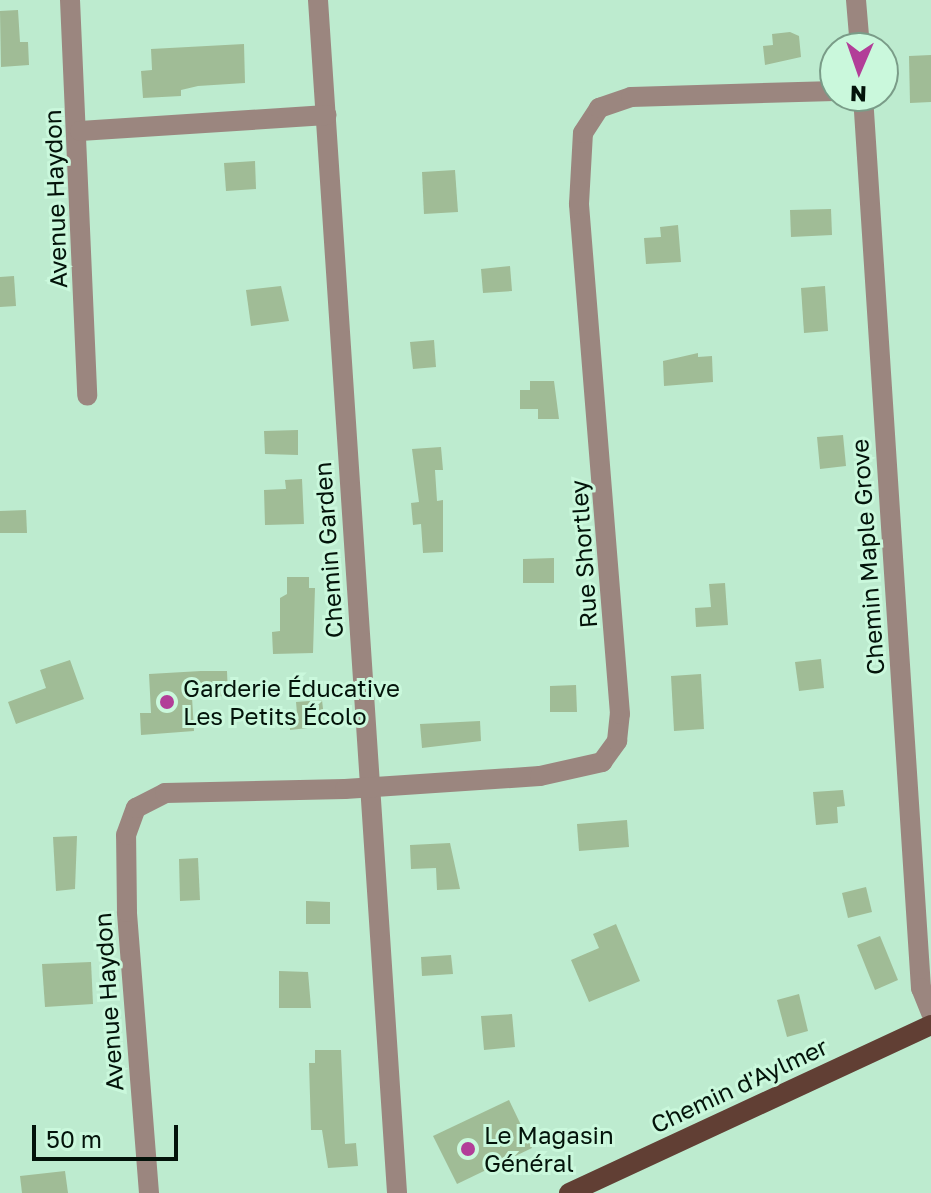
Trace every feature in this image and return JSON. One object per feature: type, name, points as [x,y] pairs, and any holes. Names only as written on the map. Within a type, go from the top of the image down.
[{"type":"main road","name":"Chemin d'Aylmer","points":[[569,1193],[931,1025]]},
{"type":"street","name":"Avenue Haydon","points":[[70,0],[80,131],[87,396]]},
{"type":"street","name":"Chemin Garden","points":[[318,0],[397,1193]]},
{"type":"street","points":[[856,0],[859,32]]},
{"type":"street","name":"Rue Shortley","points":[[136,808],[165,793],[370,788],[567,774],[602,762],[617,741],[620,714],[610,544],[579,204],[578,153],[588,119],[612,100],[631,97],[819,91]]},
{"type":"street","name":"Chemin Maple Grove","points":[[864,112],[921,988],[931,1013]]},
{"type":"street","points":[[80,131],[326,115]]},
{"type":"street","name":"Avenue Haydon","points":[[136,808],[126,835],[127,912],[149,1193]]},
{"type":"building","points":[[18,10],[20,42],[28,42],[29,65],[1,67],[0,11]]},
{"type":"building","points":[[790,32],[799,36],[801,57],[765,65],[763,46],[773,45],[772,34]]},
{"type":"building","points":[[244,44],[245,83],[198,86],[181,90],[181,96],[143,98],[141,71],[152,70],[151,49]]},
{"type":"building","points":[[931,55],[931,102],[910,103],[909,56]]},
{"type":"building","points":[[255,161],[256,189],[226,191],[224,163]]},
{"type":"building","points":[[455,170],[458,212],[424,214],[422,172]]},
{"type":"building","points":[[831,209],[832,235],[791,237],[790,210]]},
{"type":"building","points":[[678,225],[681,262],[646,264],[644,238],[661,237],[660,227]]},
{"type":"building","points":[[510,266],[512,291],[483,293],[481,269]]},
{"type":"building","points":[[14,276],[16,306],[0,307],[0,277]]},
{"type":"building","points":[[281,286],[289,321],[251,326],[246,290]]},
{"type":"building","points":[[825,286],[828,331],[804,333],[801,288]]},
{"type":"building","points":[[434,340],[436,367],[413,369],[410,342]]},
{"type":"building","points":[[698,353],[698,357],[712,356],[713,382],[664,386],[663,361]]},
{"type":"building","points":[[530,381],[554,381],[559,419],[538,419],[538,409],[520,409],[520,390],[530,390]]},
{"type":"building","points":[[298,430],[298,455],[265,454],[264,431]]},
{"type":"building","points":[[843,435],[846,466],[820,469],[817,437]]},
{"type":"building","points":[[441,447],[443,470],[435,470],[437,501],[443,500],[443,552],[423,553],[421,524],[413,525],[411,503],[419,502],[412,449]]},
{"type":"building","points":[[302,479],[304,524],[265,525],[264,490],[286,489],[285,480]]},
{"type":"building","points":[[26,510],[27,533],[0,533],[0,511]]},
{"type":"building","points":[[554,558],[554,583],[523,583],[523,559]]},
{"type":"building","points":[[287,577],[309,577],[309,588],[315,588],[313,653],[273,654],[272,632],[280,631],[280,598],[287,594]]},
{"type":"building","points":[[725,583],[728,625],[696,627],[695,608],[711,607],[709,584]]},
{"type":"building","points":[[821,659],[824,688],[799,691],[795,662]]},
{"type":"building","points":[[70,660],[84,699],[16,724],[8,702],[46,688],[40,670]]},
{"type":"building","name":"Garderie Éducative Les Petits Écolo","points":[[227,671],[228,696],[192,697],[194,731],[141,735],[140,713],[151,713],[149,674]]},
{"type":"building","points":[[701,674],[704,729],[674,731],[671,676]]},
{"type":"building","points":[[576,685],[577,712],[550,712],[550,686]]},
{"type":"building","points":[[322,700],[325,726],[290,730],[289,714],[297,713],[296,702]]},
{"type":"building","points":[[480,721],[481,741],[422,748],[420,724]]},
{"type":"building","points":[[843,790],[845,806],[837,807],[838,823],[816,825],[813,792]]},
{"type":"building","points":[[627,820],[629,847],[579,851],[577,824]]},
{"type":"building","points":[[77,836],[75,889],[56,891],[53,837]]},
{"type":"building","points":[[450,843],[460,889],[437,890],[436,868],[411,869],[410,845]]},
{"type":"building","points":[[198,858],[200,900],[180,901],[179,859]]},
{"type":"building","points":[[866,887],[872,912],[848,918],[842,893]]},
{"type":"building","points":[[306,901],[330,902],[330,924],[306,924]]},
{"type":"building","points":[[616,924],[640,981],[589,1002],[571,960],[599,948],[593,934]]},
{"type":"building","points":[[880,936],[898,980],[875,990],[857,945]]},
{"type":"building","points":[[451,955],[453,974],[422,976],[421,957]]},
{"type":"building","points":[[91,962],[93,1004],[45,1007],[42,964]]},
{"type":"building","points":[[279,971],[308,972],[311,1008],[279,1008]]},
{"type":"building","points":[[799,994],[808,1031],[787,1037],[777,1000]]},
{"type":"building","points":[[512,1014],[515,1047],[484,1050],[481,1016]]},
{"type":"building","points":[[315,1050],[341,1050],[345,1144],[356,1143],[358,1166],[328,1168],[322,1130],[311,1130],[309,1063],[315,1063]]},
{"type":"building","name":"Le Magasin Général","points":[[509,1100],[532,1148],[457,1184],[433,1136]]},
{"type":"building","points":[[65,1171],[68,1193],[22,1193],[20,1176]]},
{"type":"place","name":"Garderie Éducative Les Petits Écolo","points":[[167,702]]},
{"type":"place","name":"Le Magasin Général","points":[[468,1149]]}]
